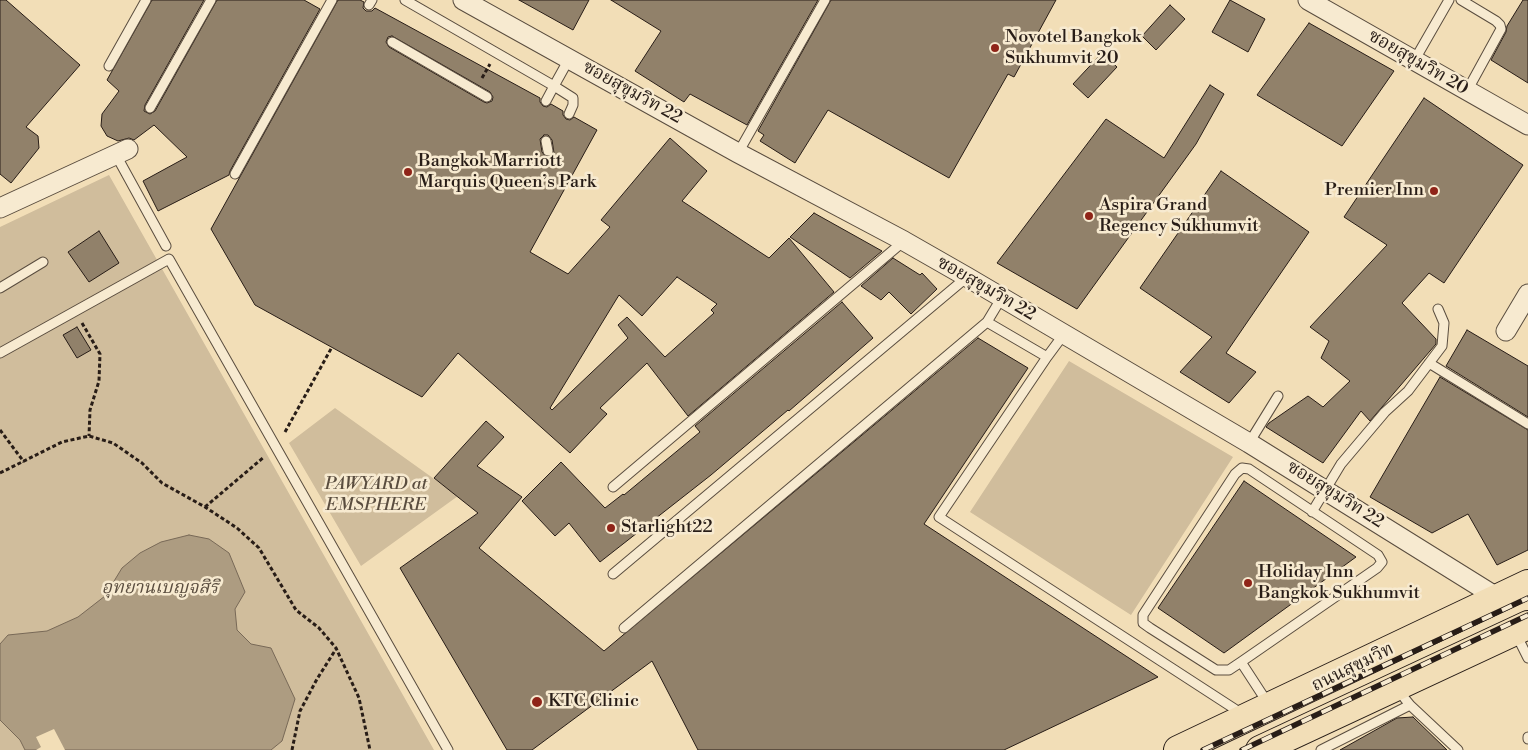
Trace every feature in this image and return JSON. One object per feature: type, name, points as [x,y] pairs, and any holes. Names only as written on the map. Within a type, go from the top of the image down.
[{"type":"main road","name":"ถนนสุขุมวิท","points":[[1182,749],[1528,584]]},
{"type":"main road","points":[[1498,598],[1521,628]]},
{"type":"main road","name":"ถนนสุขุมวิท","points":[[1260,750],[1403,696],[1521,628]]},
{"type":"street","name":"ซอยสุขุมวิท 22","points":[[462,0],[967,277],[1249,443],[1498,598]]},
{"type":"street","name":"ซอยสุขุมวิท 20","points":[[1308,0],[1528,125]]},
{"type":"street","points":[[0,208],[122,152]]},
{"type":"street","points":[[1506,331],[1528,294]]},
{"type":"lane","points":[[109,66],[146,0]]},
{"type":"lane","points":[[150,108],[211,0]]},
{"type":"lane","points":[[235,174],[332,0]]},
{"type":"lane","points":[[405,0],[573,98],[573,105],[569,114]]},
{"type":"lane","points":[[738,153],[825,0]]},
{"type":"lane","points":[[1414,61],[1449,0]]},
{"type":"lane","points":[[1461,0],[1496,21],[1501,29],[1467,91]]},
{"type":"lane","points":[[392,42],[487,97]]},
{"type":"lane","points":[[546,102],[570,58]]},
{"type":"lane","points":[[546,141],[548,151]]},
{"type":"lane","points":[[122,152],[166,246]]},
{"type":"lane","points":[[613,486],[904,241]]},
{"type":"lane","points":[[0,353],[169,259],[448,750]]},
{"type":"lane","points":[[0,288],[43,262]]},
{"type":"lane","points":[[613,574],[967,277]]},
{"type":"lane","points":[[624,628],[987,322],[1002,298]]},
{"type":"lane","points":[[1312,512],[1341,464],[1385,412],[1408,391],[1442,346],[1444,323],[1438,309]]},
{"type":"lane","points":[[987,322],[1047,357]]},
{"type":"lane","points":[[1064,334],[939,517],[1179,673],[1259,712]]},
{"type":"lane","points":[[1429,363],[1528,424]]},
{"type":"lane","points":[[1249,443],[1278,396]]},
{"type":"lane","points":[[1242,468],[1249,468],[1312,512],[1378,555],[1382,562],[1378,568],[1230,670],[1216,670],[1143,623],[1143,614],[1236,474],[1242,468]]},
{"type":"lane","points":[[1521,628],[1528,658]]},
{"type":"lane","points":[[1241,662],[1259,712]]},
{"type":"lane","points":[[1321,750],[1403,696],[1458,750]]},
{"type":"path","points":[[75,311],[100,354],[99,380],[90,410],[89,436]]},
{"type":"path","points":[[284,433],[332,347]]},
{"type":"path","points":[[0,430],[24,462]]},
{"type":"path","points":[[0,473],[62,442],[89,436],[113,443],[142,463],[162,483],[205,507],[237,528],[259,548],[296,610],[319,628],[336,648],[359,698],[370,750]]},
{"type":"path","points":[[205,507],[276,447]]},
{"type":"path","points":[[292,750],[300,711],[336,648]]},
{"type":"green space","name":"อุทยานเบญจสิริ","points":[[109,175],[434,750],[0,750],[0,227]]},
{"type":"green space","points":[[1069,361],[1233,457],[1131,615],[970,512]]},
{"type":"green space","name":"PAWYARD at EMSPHERE","points":[[335,408],[458,496],[361,566],[289,443]]},
{"type":"shaded area","points":[[189,535],[209,539],[229,553],[245,592],[235,609],[237,630],[251,644],[271,648],[295,699],[282,741],[271,750],[25,750],[20,740],[0,720],[0,644],[8,635],[47,631],[78,617],[105,596],[122,568],[140,553],[161,542]]},
{"type":"pier","points":[[54,729],[65,750],[36,750],[41,747],[36,737]]},
{"type":"building","points":[[0,0],[6,0],[80,65],[26,127],[38,136],[39,148],[11,183],[0,174]]},
{"type":"building","points":[[152,0],[204,0],[145,105],[144,111],[150,114],[155,111],[217,0],[304,0],[320,9],[229,175],[158,211],[143,181],[187,157],[154,125],[134,140],[129,138],[118,141],[107,136],[101,126],[102,114],[119,91],[107,80]]},
{"type":"building","name":"Bangkok Marriott Marquis Queen’s Park","points":[[338,0],[360,0],[364,2],[363,8],[366,11],[372,11],[375,8],[540,98],[543,106],[547,107],[551,104],[563,111],[566,119],[570,120],[574,117],[597,130],[530,252],[568,274],[610,227],[601,220],[670,138],[707,171],[682,201],[769,258],[789,238],[834,292],[688,416],[647,363],[600,408],[607,414],[570,453],[458,353],[422,397],[255,305],[211,229]],"holes":[[[392,36],[490,92],[493,97],[492,101],[484,102],[389,47],[386,42],[388,37]],[[544,135],[548,135],[552,140],[554,153],[550,157],[546,157],[542,152],[540,139]],[[677,277],[717,304],[711,310],[714,313],[665,357],[627,317],[618,325],[628,338],[552,410],[550,408],[619,295],[642,316]]]},
{"type":"building","points":[[519,0],[589,0],[573,30]]},
{"type":"building","points":[[611,0],[818,0],[747,125],[690,94],[684,102],[635,71],[661,31]]},
{"type":"building","points":[[831,0],[1056,0],[1014,77],[1008,74],[949,178],[828,110],[795,163],[760,141],[764,135],[758,131]]},
{"type":"building","points":[[1230,0],[1265,19],[1248,52],[1212,32]]},
{"type":"building","points":[[1523,0],[1528,0],[1528,83],[1491,60],[1506,32],[1507,26]]},
{"type":"building","points":[[1170,5],[1185,19],[1156,50],[1142,36]]},
{"type":"building","points":[[1309,23],[1394,71],[1342,146],[1257,95]]},
{"type":"building","points":[[1102,53],[1117,67],[1088,98],[1073,84]]},
{"type":"building","name":"Aspira Grand Regency Sukhumvit","points":[[1210,85],[1224,94],[1196,144],[1077,309],[997,263],[1106,119],[1164,158]]},
{"type":"building","points":[[1424,98],[1523,165],[1444,283],[1429,273],[1402,303],[1436,339],[1436,344],[1370,421],[1361,411],[1323,463],[1266,427],[1308,396],[1323,407],[1350,381],[1321,358],[1329,341],[1310,327],[1387,245],[1344,217]]},
{"type":"building","points":[[1221,171],[1309,232],[1226,353],[1256,372],[1229,403],[1180,372],[1212,337],[1140,288]]},
{"type":"building","points":[[814,213],[882,251],[850,278],[790,237]]},
{"type":"building","points":[[99,231],[119,263],[89,282],[68,252]]},
{"type":"building","points":[[893,258],[920,275],[922,273],[937,289],[911,314],[889,292],[881,300],[861,286]]},
{"type":"building","points":[[842,302],[873,338],[711,475],[600,562],[569,523],[555,536],[522,501],[561,462],[605,508],[624,495],[700,432],[695,426]]},
{"type":"building","points":[[77,327],[91,350],[77,358],[63,335]]},
{"type":"building","points":[[1467,330],[1528,366],[1528,417],[1446,366]]},
{"type":"building","points":[[978,338],[1028,368],[924,524],[1158,677],[1004,750],[698,750],[652,661],[532,750],[507,750],[400,568],[478,513],[434,478],[486,421],[504,437],[477,466],[522,497],[479,548],[604,651]]},
{"type":"building","points":[[1440,377],[1528,430],[1528,550],[1497,565],[1468,514],[1432,533],[1370,497]]},
{"type":"building","name":"Holiday Inn Bangkok Sukhumvit","points":[[1244,481],[1356,557],[1224,653],[1158,608]]},
{"type":"building","points":[[1413,717],[1447,750],[1340,750],[1397,718]]},
{"type":"railway","points":[[1203,750],[1528,598]]},
{"type":"railway","points":[[1242,750],[1528,615]]},
{"type":"place","name":"Novotel Bangkok Sukhumvit 20","points":[[995,48]]},
{"type":"place","name":"Bangkok Marriott Marquis Queen’s Park","points":[[408,172]]},
{"type":"place","name":"Premier Inn","points":[[1434,191]]},
{"type":"place","name":"Aspira Grand Regency Sukhumvit","points":[[1089,216]]},
{"type":"place","name":"Starlight22","points":[[611,528]]},
{"type":"place","name":"Holiday Inn Bangkok Sukhumvit","points":[[1248,583]]},
{"type":"place","name":"KTC Clinic","points":[[537,702]]}]
